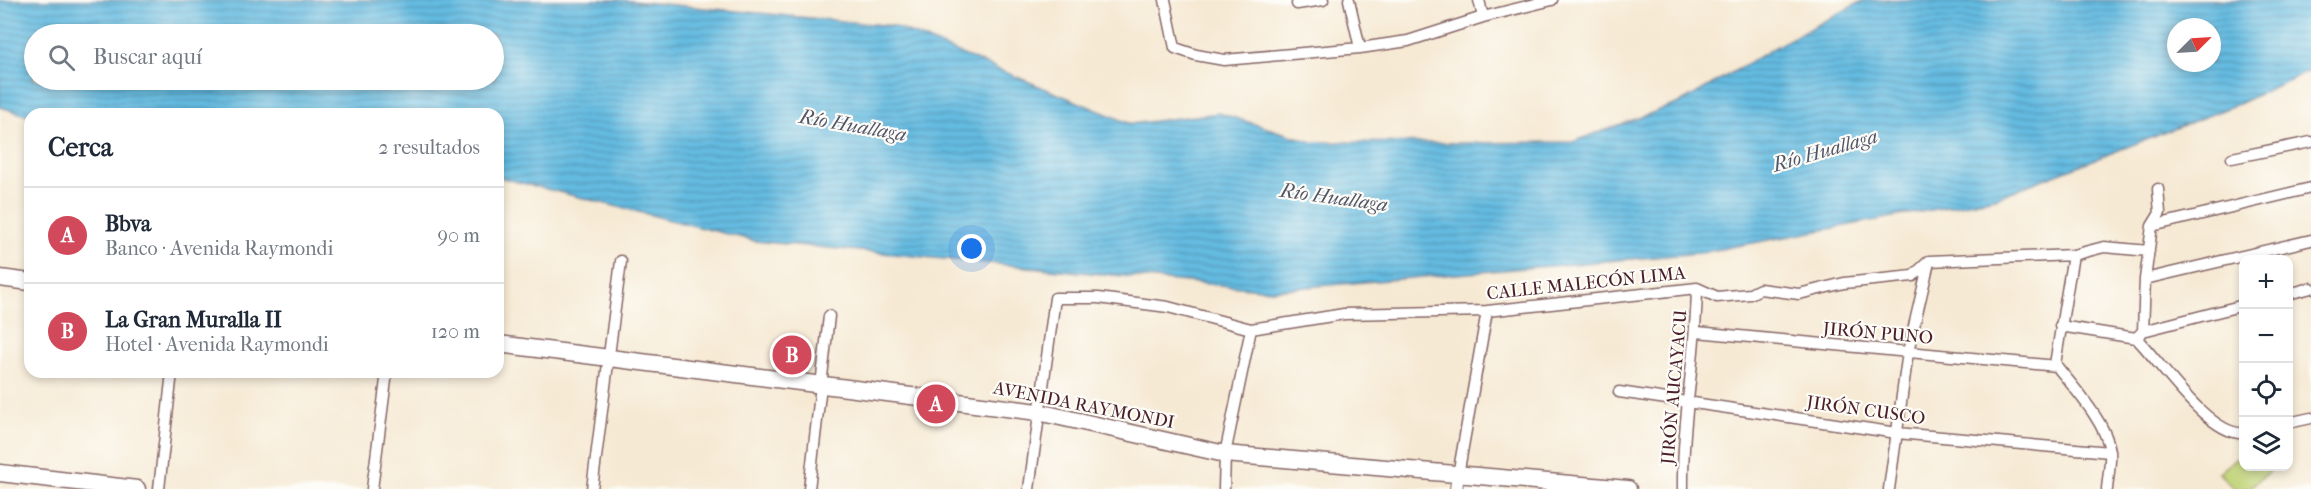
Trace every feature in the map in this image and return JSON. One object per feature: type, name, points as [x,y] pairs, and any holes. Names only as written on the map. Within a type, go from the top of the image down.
[{"type":"highway","points":[[0,278],[24,281]]},
{"type":"highway","name":"AVENIDA RAYMONDI","points":[[504,345],[1038,412],[1225,454],[1457,482],[1628,489]]},
{"type":"highway","points":[[0,474],[137,489]]},
{"type":"street","points":[[1165,0],[1174,48],[1224,60],[1360,48],[1408,41],[1483,17],[1552,0]]},
{"type":"street","points":[[1297,4],[1323,0]]},
{"type":"street","points":[[1350,0],[1360,48]]},
{"type":"street","points":[[1479,0],[1483,17]]},
{"type":"street","points":[[2232,158],[2311,142]]},
{"type":"street","points":[[2152,226],[2311,188]]},
{"type":"street","points":[[2158,189],[2160,213],[2152,226],[2140,334],[2160,366],[2193,404],[2229,431],[2239,432]]},
{"type":"street","points":[[2145,279],[2311,240]]},
{"type":"street","points":[[1889,489],[1908,352],[1929,261],[2073,255],[2104,247],[2149,251]]},
{"type":"street","points":[[2073,255],[2055,356],[2057,366],[2099,423],[2110,452],[2107,489]]},
{"type":"street","points":[[592,489],[621,261]]},
{"type":"street","name":"CALLE MALECÓN LIMA","points":[[1038,412],[1055,298],[1098,298],[1168,307],[1251,329],[1344,314],[1487,311],[1697,288],[1717,297],[1749,294],[1760,289],[1799,294],[1844,283],[1913,276],[1929,261]]},
{"type":"street","name":"JIRÓN AUCAYACU","points":[[1683,489],[1688,400],[1697,332],[1697,288]]},
{"type":"street","points":[[2293,293],[2311,288]]},
{"type":"street","points":[[2060,326],[2140,334],[2239,306]]},
{"type":"street","points":[[1457,482],[1487,311]]},
{"type":"street","points":[[809,489],[829,316]]},
{"type":"street","points":[[1224,489],[1225,454],[1251,329]]},
{"type":"street","name":"JIRÓN PUNO","points":[[1697,332],[2057,366]]},
{"type":"street","points":[[159,489],[171,378]]},
{"type":"street","points":[[372,489],[386,378]]},
{"type":"street","name":"JIRÓN CUSCO","points":[[1619,392],[1688,400],[1897,433],[2110,452]]},
{"type":"street","points":[[1029,489],[1038,412]]},
{"type":"street","points":[[2293,422],[2311,418]]},
{"type":"green space","points":[[2239,456],[2239,471],[2270,471],[2248,489],[2234,489],[2219,473]]},
{"type":"water","name":"Río Huallaga","points":[[0,0],[621,0],[893,26],[1131,124],[1219,113],[1312,142],[1460,143],[1573,142],[1682,102],[1779,45],[1864,0],[2311,0],[2311,70],[2238,104],[1995,198],[1699,253],[1272,290],[755,241],[504,178],[504,108],[24,108],[24,114],[0,107]]},
{"type":"place","name":"La Gran Muralla II","points":[[792,355]]},
{"type":"place","name":"Bbva","points":[[936,404]]}]
